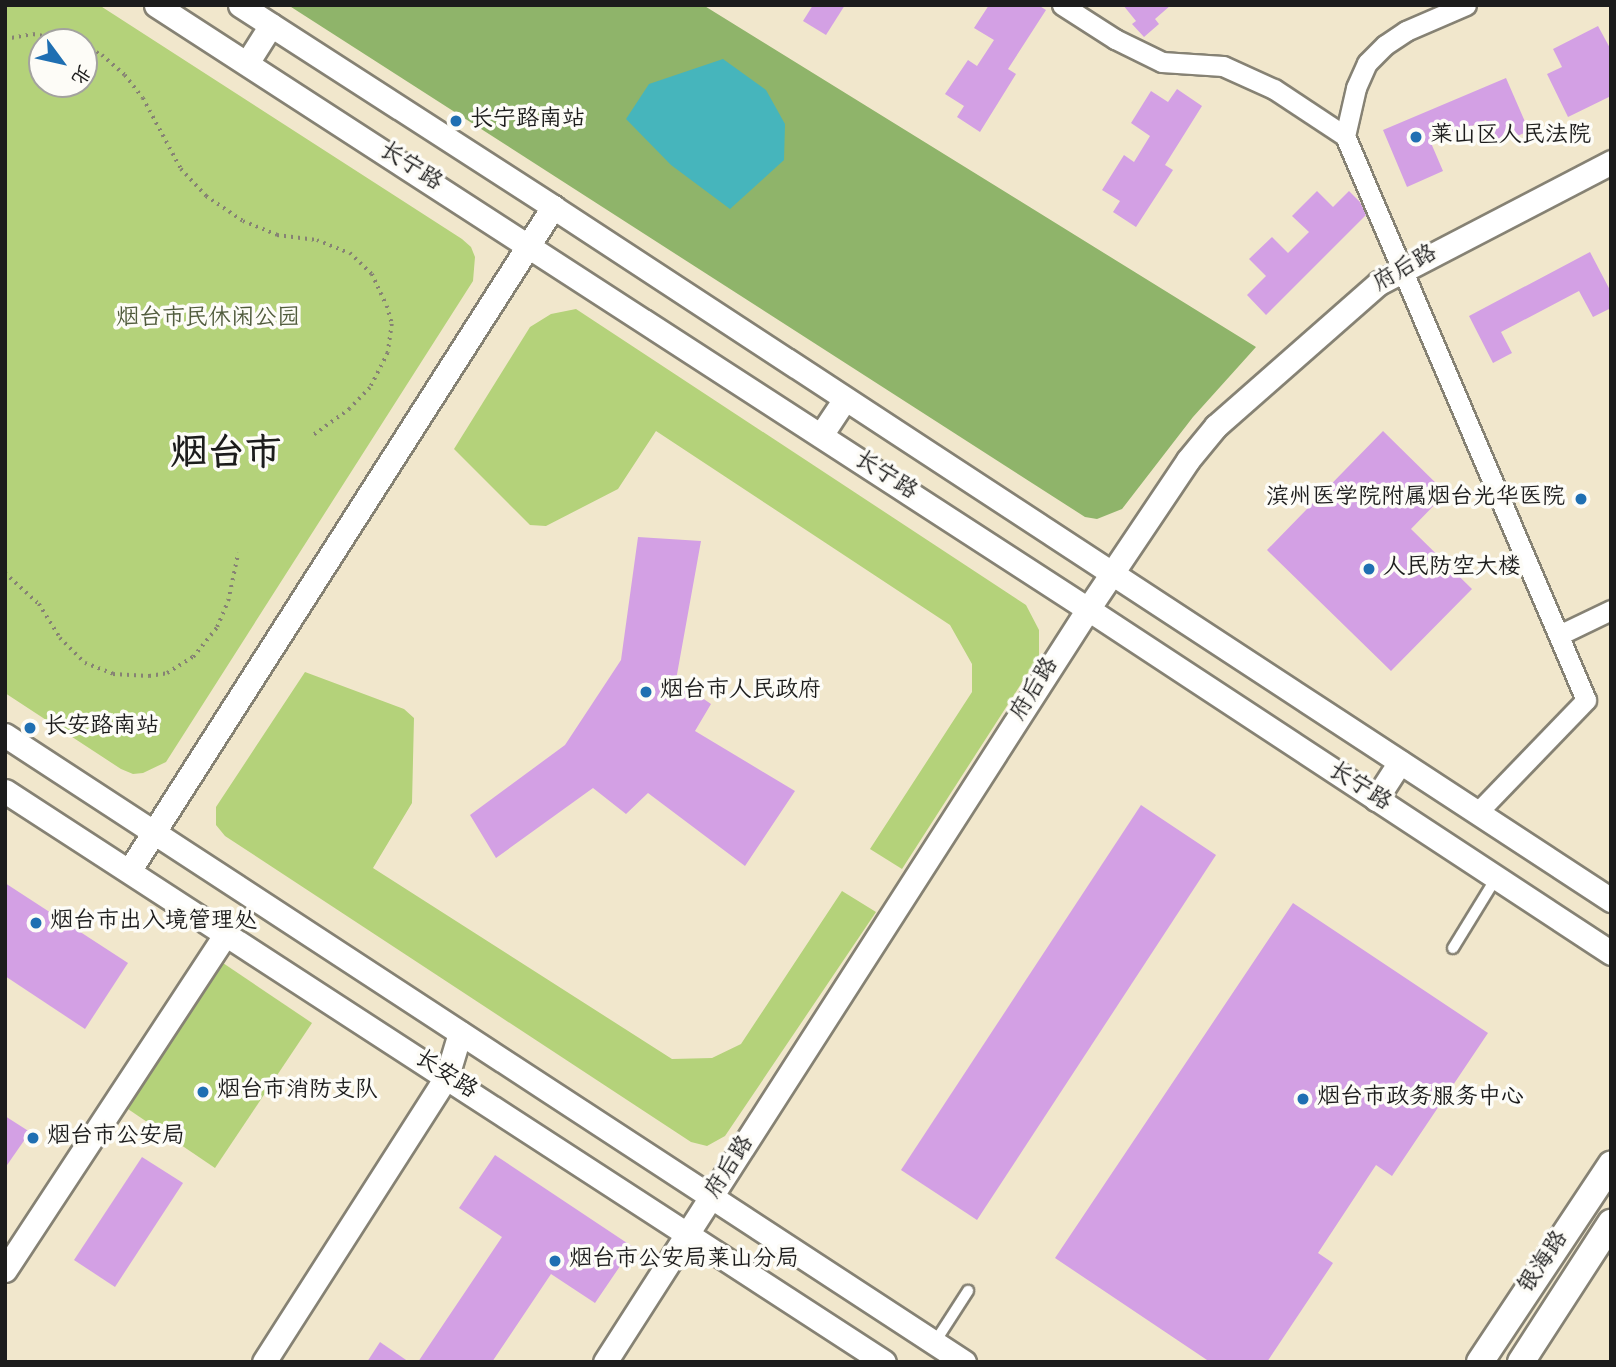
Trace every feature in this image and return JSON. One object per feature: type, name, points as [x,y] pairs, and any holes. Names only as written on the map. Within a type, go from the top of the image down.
[{"type":"main road","name":"银海路","points":[[1480,1362],[1611,1165]]},
{"type":"main road","name":"银海路","points":[[1521,1362],[1611,1223]]},
{"type":"street","name":"长宁路","points":[[156,5],[821,435],[1607,950]]},
{"type":"street","name":"长宁路","points":[[240,5],[553,206],[1111,574],[1478,811],[1611,901]]},
{"type":"street","points":[[1062,5],[1115,39],[1161,62],[1223,65],[1274,89],[1345,136],[1586,700],[1478,811]]},
{"type":"street","points":[[1345,136],[1356,88],[1367,63],[1406,31],[1466,5]]},
{"type":"street","points":[[247,63],[271,25]]},
{"type":"street","name":"府后路","points":[[605,1362],[1088,609],[1188,460],[1216,426],[1379,283],[1611,162]]},
{"type":"street","points":[[129,871],[553,206]]},
{"type":"street","points":[[821,435],[845,399]]},
{"type":"street","points":[[1559,635],[1611,610]]},
{"type":"street","points":[[5,735],[964,1362]]},
{"type":"street","points":[[1376,799],[1400,762]]},
{"type":"street","name":"长安路","points":[[5,791],[884,1362]]},
{"type":"street","points":[[5,1270],[226,934]]},
{"type":"street","points":[[264,1362],[447,1076],[460,1033]]},
{"type":"lane","points":[[1452,948],[1496,878]]},
{"type":"lane","points":[[934,1342],[968,1291]]},
{"type":"path","points":[[5,38],[28,35]]},
{"type":"path","points":[[98,53],[125,75],[143,98],[181,169],[206,196],[243,221],[277,235],[317,240],[350,253],[372,274],[392,324],[388,354],[370,388],[350,409],[311,437]]},
{"type":"path","points":[[5,573],[39,604],[60,638],[85,663],[113,674],[149,676],[167,673],[193,657],[217,627],[228,601],[238,553]]},
{"type":"green space","name":"烟台市民休闲公园","points":[[5,5],[99,5],[462,239],[471,247],[475,257],[473,281],[166,762],[143,773],[133,774],[121,769],[5,693]]},
{"type":"green space","points":[[288,5],[703,5],[1256,347],[1193,417],[1122,509],[1097,519],[1085,517]]},
{"type":"green space","points":[[576,309],[1026,605],[1039,630],[1039,656],[902,869],[870,849],[972,692],[972,664],[950,625],[656,431],[618,489],[546,526],[530,525],[454,449],[530,327],[551,314]]},
{"type":"green space","points":[[305,672],[404,709],[414,718],[412,803],[373,868],[672,1059],[712,1058],[741,1044],[842,891],[876,912],[725,1136],[707,1146],[691,1142],[225,836],[216,825],[216,807]]},
{"type":"green space","points":[[223,963],[312,1023],[215,1168],[125,1107]]},
{"type":"water","points":[[723,59],[766,90],[785,124],[784,160],[730,209],[671,165],[626,119],[649,84]]},
{"type":"building","points":[[813,5],[845,5],[826,35],[803,21]]},
{"type":"building","points":[[989,5],[1038,5],[1046,10],[1008,69],[1016,74],[980,132],[957,117],[964,106],[945,94],[968,60],[977,66],[994,40],[974,28]]},
{"type":"building","points":[[1123,5],[1171,5],[1155,19],[1159,24],[1144,37],[1132,24],[1136,21]]},
{"type":"building","points":[[1598,26],[1611,50],[1611,96],[1568,117],[1547,74],[1562,67],[1553,49]]},
{"type":"building","name":"莱山区人民法院","points":[[1506,78],[1529,131],[1496,145],[1486,120],[1431,143],[1443,171],[1407,187],[1383,130]]},
{"type":"building","points":[[1177,89],[1202,106],[1165,165],[1173,170],[1136,227],[1113,212],[1120,201],[1102,190],[1124,155],[1134,162],[1150,136],[1131,123],[1151,91],[1168,102]]},
{"type":"building","points":[[1317,191],[1333,207],[1349,191],[1360,202],[1366,215],[1266,315],[1247,295],[1266,276],[1249,259],[1272,237],[1288,253],[1309,232],[1292,216]]},
{"type":"building","points":[[1590,252],[1611,292],[1611,308],[1593,317],[1579,291],[1501,332],[1512,353],[1493,363],[1469,316]]},
{"type":"building","name":"人民防空大楼","points":[[1383,431],[1446,493],[1411,529],[1472,589],[1391,671],[1267,550]]},
{"type":"building","name":"烟台市人民政府","points":[[638,537],[701,541],[676,680],[711,704],[695,731],[795,791],[745,866],[648,793],[626,814],[593,788],[496,858],[470,815],[565,745],[621,660]]},
{"type":"building","points":[[1141,805],[1216,855],[977,1220],[901,1170]]},
{"type":"building","name":"烟台市出入境管理处","points":[[5,883],[128,963],[85,1029],[5,976]]},
{"type":"building","name":"烟台市政务服务中心","points":[[1293,903],[1488,1033],[1392,1176],[1376,1165],[1318,1253],[1333,1263],[1267,1362],[1210,1362],[1055,1258]]},
{"type":"building","name":"烟台市公安局","points":[[5,1116],[30,1132],[5,1168]]},
{"type":"building","name":"烟台市公安局莱山分局","points":[[495,1155],[633,1247],[595,1303],[551,1274],[492,1362],[418,1362],[502,1237],[459,1208]]},
{"type":"building","points":[[142,1157],[183,1183],[115,1287],[74,1260]]},
{"type":"building","points":[[380,1342],[409,1362],[367,1362]]},
{"type":"place","name":"长宁路南站","points":[[456,121]]},
{"type":"place","name":"莱山区人民法院","points":[[1416,137]]},
{"type":"place","name":"滨州医学院附属烟台光华医院","points":[[1581,499]]},
{"type":"place","name":"人民防空大楼","points":[[1369,569]]},
{"type":"place","name":"烟台市人民政府","points":[[646,692]]},
{"type":"place","name":"长安路南站","points":[[30,728]]},
{"type":"place","name":"烟台市出入境管理处","points":[[36,923]]},
{"type":"place","name":"烟台市消防支队","points":[[203,1092]]},
{"type":"place","name":"烟台市政务服务中心","points":[[1303,1099]]},
{"type":"place","name":"烟台市公安局","points":[[33,1138]]},
{"type":"place","name":"烟台市公安局莱山分局","points":[[555,1261]]},
{"type":"district","name":"烟台市","points":[[226,457]]}]
